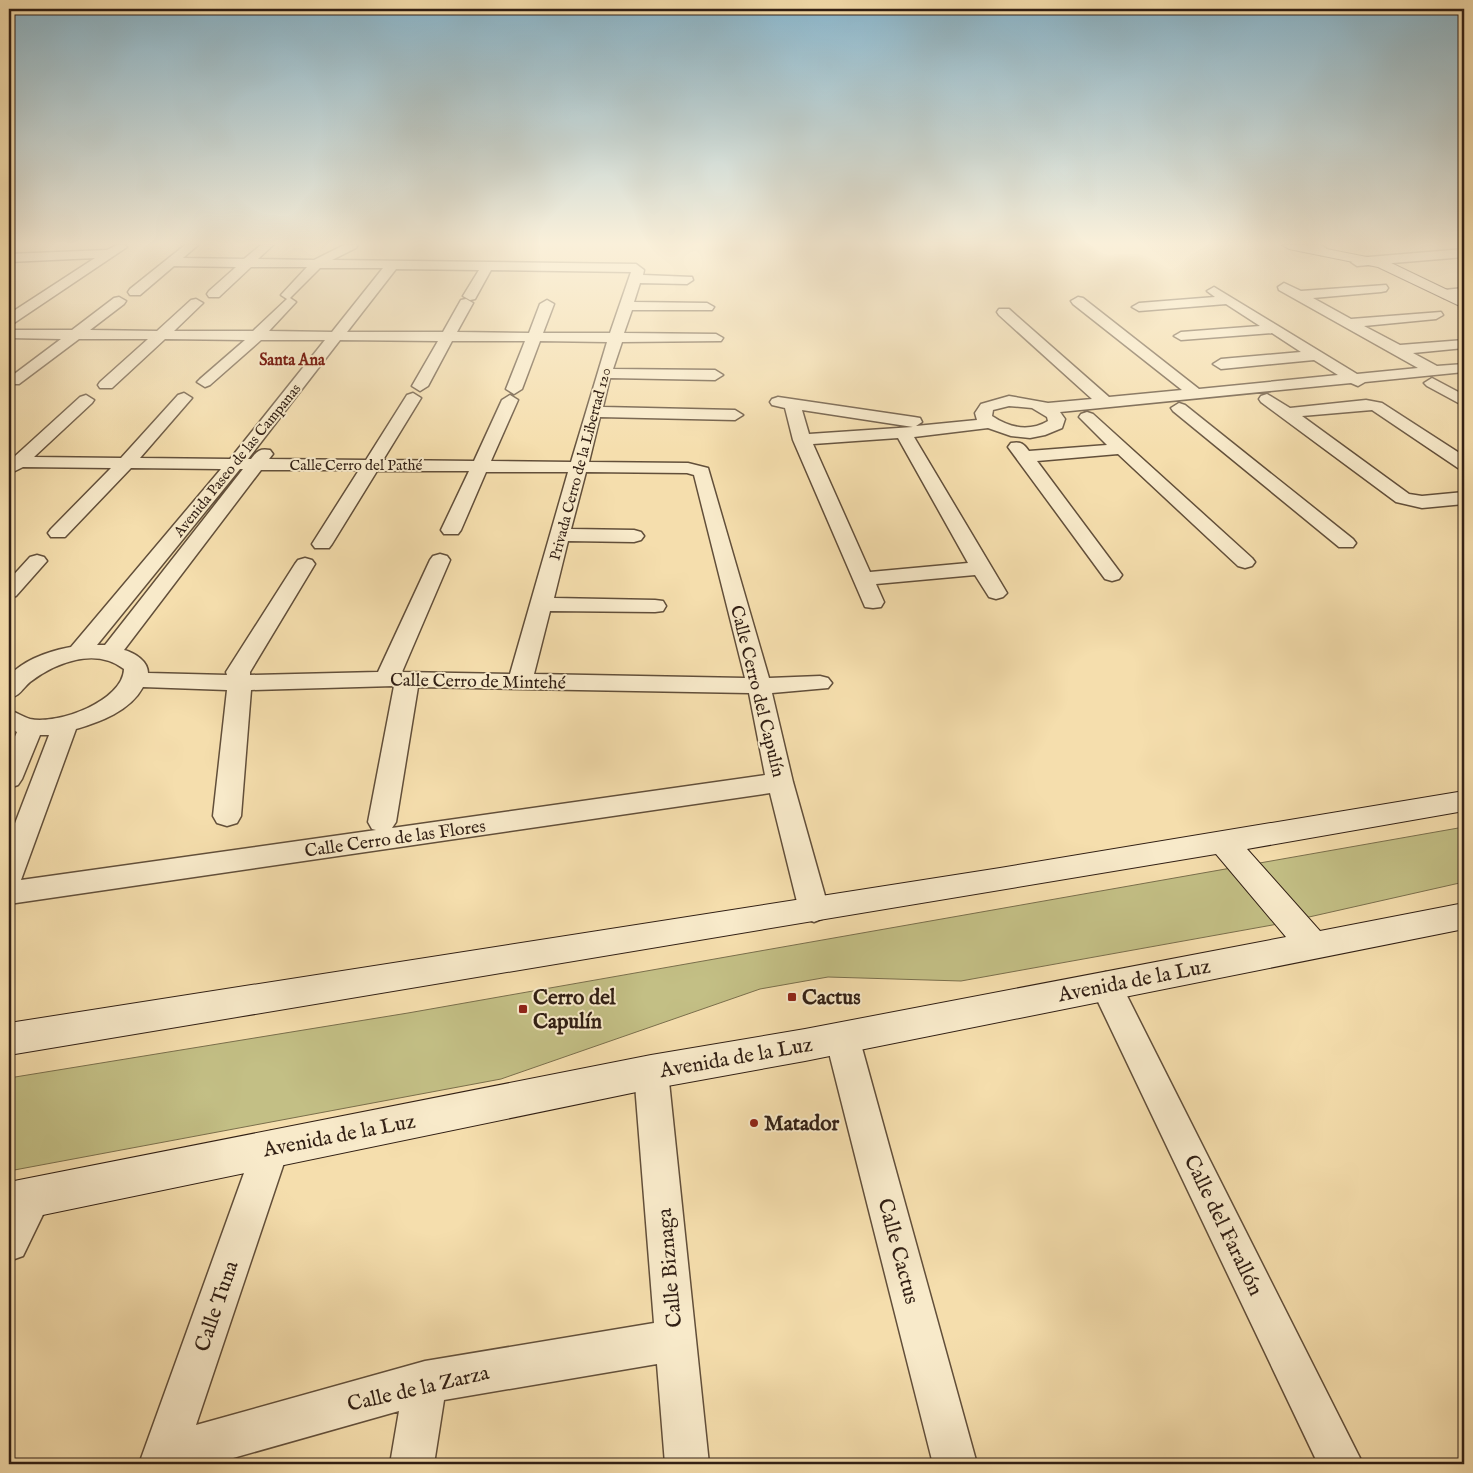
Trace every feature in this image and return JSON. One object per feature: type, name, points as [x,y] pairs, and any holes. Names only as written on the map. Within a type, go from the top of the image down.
[{"type":"main road","points":[[9,1039],[814,910],[1464,801]]},
{"type":"main road","points":[[1222,841],[1313,946]]},
{"type":"main road","name":"Avenida de la Luz","points":[[20,1200],[651,1072],[842,1037],[1464,916]]},
{"type":"street","points":[[14,381],[102,314]]},
{"type":"street","points":[[106,385],[185,314]]},
{"type":"street","points":[[205,382],[256,336],[275,314]]},
{"type":"street","name":"Avenida Paseo de las Campanas","points":[[79,652],[235,464],[355,314]]},
{"type":"street","points":[[322,544],[416,392],[445,336],[459,314]]},
{"type":"street","points":[[451,530],[512,394],[544,314]]},
{"type":"street","name":"Privada Cerro de la Libertad 120","points":[[520,682],[595,412],[604,373],[623,314]]},
{"type":"street","points":[[1006,314],[1105,402]]},
{"type":"street","points":[[1094,314],[1196,394]]},
{"type":"street","points":[[1250,314],[1368,388]]},
{"type":"street","points":[[1332,314],[1397,350],[1462,398]]},
{"type":"street","points":[[1348,323],[1436,315]]},
{"type":"street","points":[[1409,318],[1461,344]]},
{"type":"street","name":"Avenida Paseo de las Campanas","points":[[111,652],[369,320]]},
{"type":"street","points":[[1181,336],[1274,329]]},
{"type":"street","points":[[9,334],[716,338]]},
{"type":"street","points":[[1210,334],[1250,362]]},
{"type":"street","points":[[1397,350],[1461,344]]},
{"type":"street","points":[[1220,364],[1316,355]]},
{"type":"street","points":[[1052,413],[1056,424],[1048,429],[1036,432],[1006,430],[986,420],[983,413],[986,407],[996,403],[1022,402],[1052,413],[1087,417],[1368,388],[1433,377],[1464,368]]},
{"type":"street","points":[[604,373],[715,375]]},
{"type":"street","points":[[1052,413],[1105,402],[1353,379],[1433,377],[1464,380]]},
{"type":"street","points":[[58,533],[126,463],[184,398]]},
{"type":"street","points":[[1267,399],[1403,498],[1422,502],[1464,498]]},
{"type":"street","points":[[12,465],[86,400]]},
{"type":"street","points":[[873,602],[785,403],[954,428]]},
{"type":"street","points":[[1287,414],[1366,405],[1376,406],[1464,464]]},
{"type":"street","points":[[1179,408],[1346,543]]},
{"type":"street","points":[[595,412],[735,414]]},
{"type":"street","points":[[1087,417],[1245,562]]},
{"type":"street","points":[[802,440],[903,433],[991,423]]},
{"type":"street","points":[[903,433],[996,593]]},
{"type":"street","points":[[1112,576],[1022,452],[1121,449]]},
{"type":"street","name":"Calle Cerro del Pathé","points":[[12,465],[126,463],[371,464],[688,468],[702,472]]},
{"type":"street","name":"Calle Cerro del Capulín","points":[[702,472],[759,686],[780,782],[814,910]]},
{"type":"street","points":[[560,535],[634,536]]},
{"type":"street","points":[[382,822],[397,680],[440,560]]},
{"type":"street","points":[[9,592],[37,562]]},
{"type":"street","points":[[227,816],[240,683],[238,672],[305,564]]},
{"type":"street","points":[[863,579],[982,568]]},
{"type":"street","points":[[541,604],[655,606]]},
{"type":"street","points":[[9,779],[20,723],[64,724],[99,713],[123,697],[135,680],[136,667],[127,657],[111,652],[79,652],[54,659],[31,669],[11,684]]},
{"type":"street","name":"Calle Cerro de Mintehé","points":[[135,680],[240,683],[397,680],[759,686],[820,683]]},
{"type":"street","points":[[9,876],[64,724]]},
{"type":"street","name":"Calle Cerro de las Flores","points":[[9,893],[780,782]]},
{"type":"street","name":"Calle del Farallón","points":[[1106,985],[1341,1464]]},
{"type":"street","name":"Calle Cactus","points":[[842,1037],[955,1464]]},
{"type":"street","name":"Calle Biznaga","points":[[651,1072],[687,1464]]},
{"type":"street","name":"Calle Tuna","points":[[163,1460],[271,1148]]},
{"type":"street","points":[[9,1242],[20,1200]]},
{"type":"street","name":"Calle de la Zarza","points":[[163,1460],[425,1382],[676,1340]]},
{"type":"street","points":[[412,1464],[425,1382]]},
{"type":"shaded area","points":[[1464,827],[1464,882],[1278,924],[961,981],[828,977],[760,989],[501,1079],[9,1171],[9,1078],[408,1013]]},
{"type":"place","name":"Cactus","points":[[792,997]]},
{"type":"place","name":"Cerro del Capulín","points":[[523,1009]]},
{"type":"place","name":"Matador","points":[[754,1123]]},
{"type":"district","name":"Santa Ana","points":[[292,359]]}]
